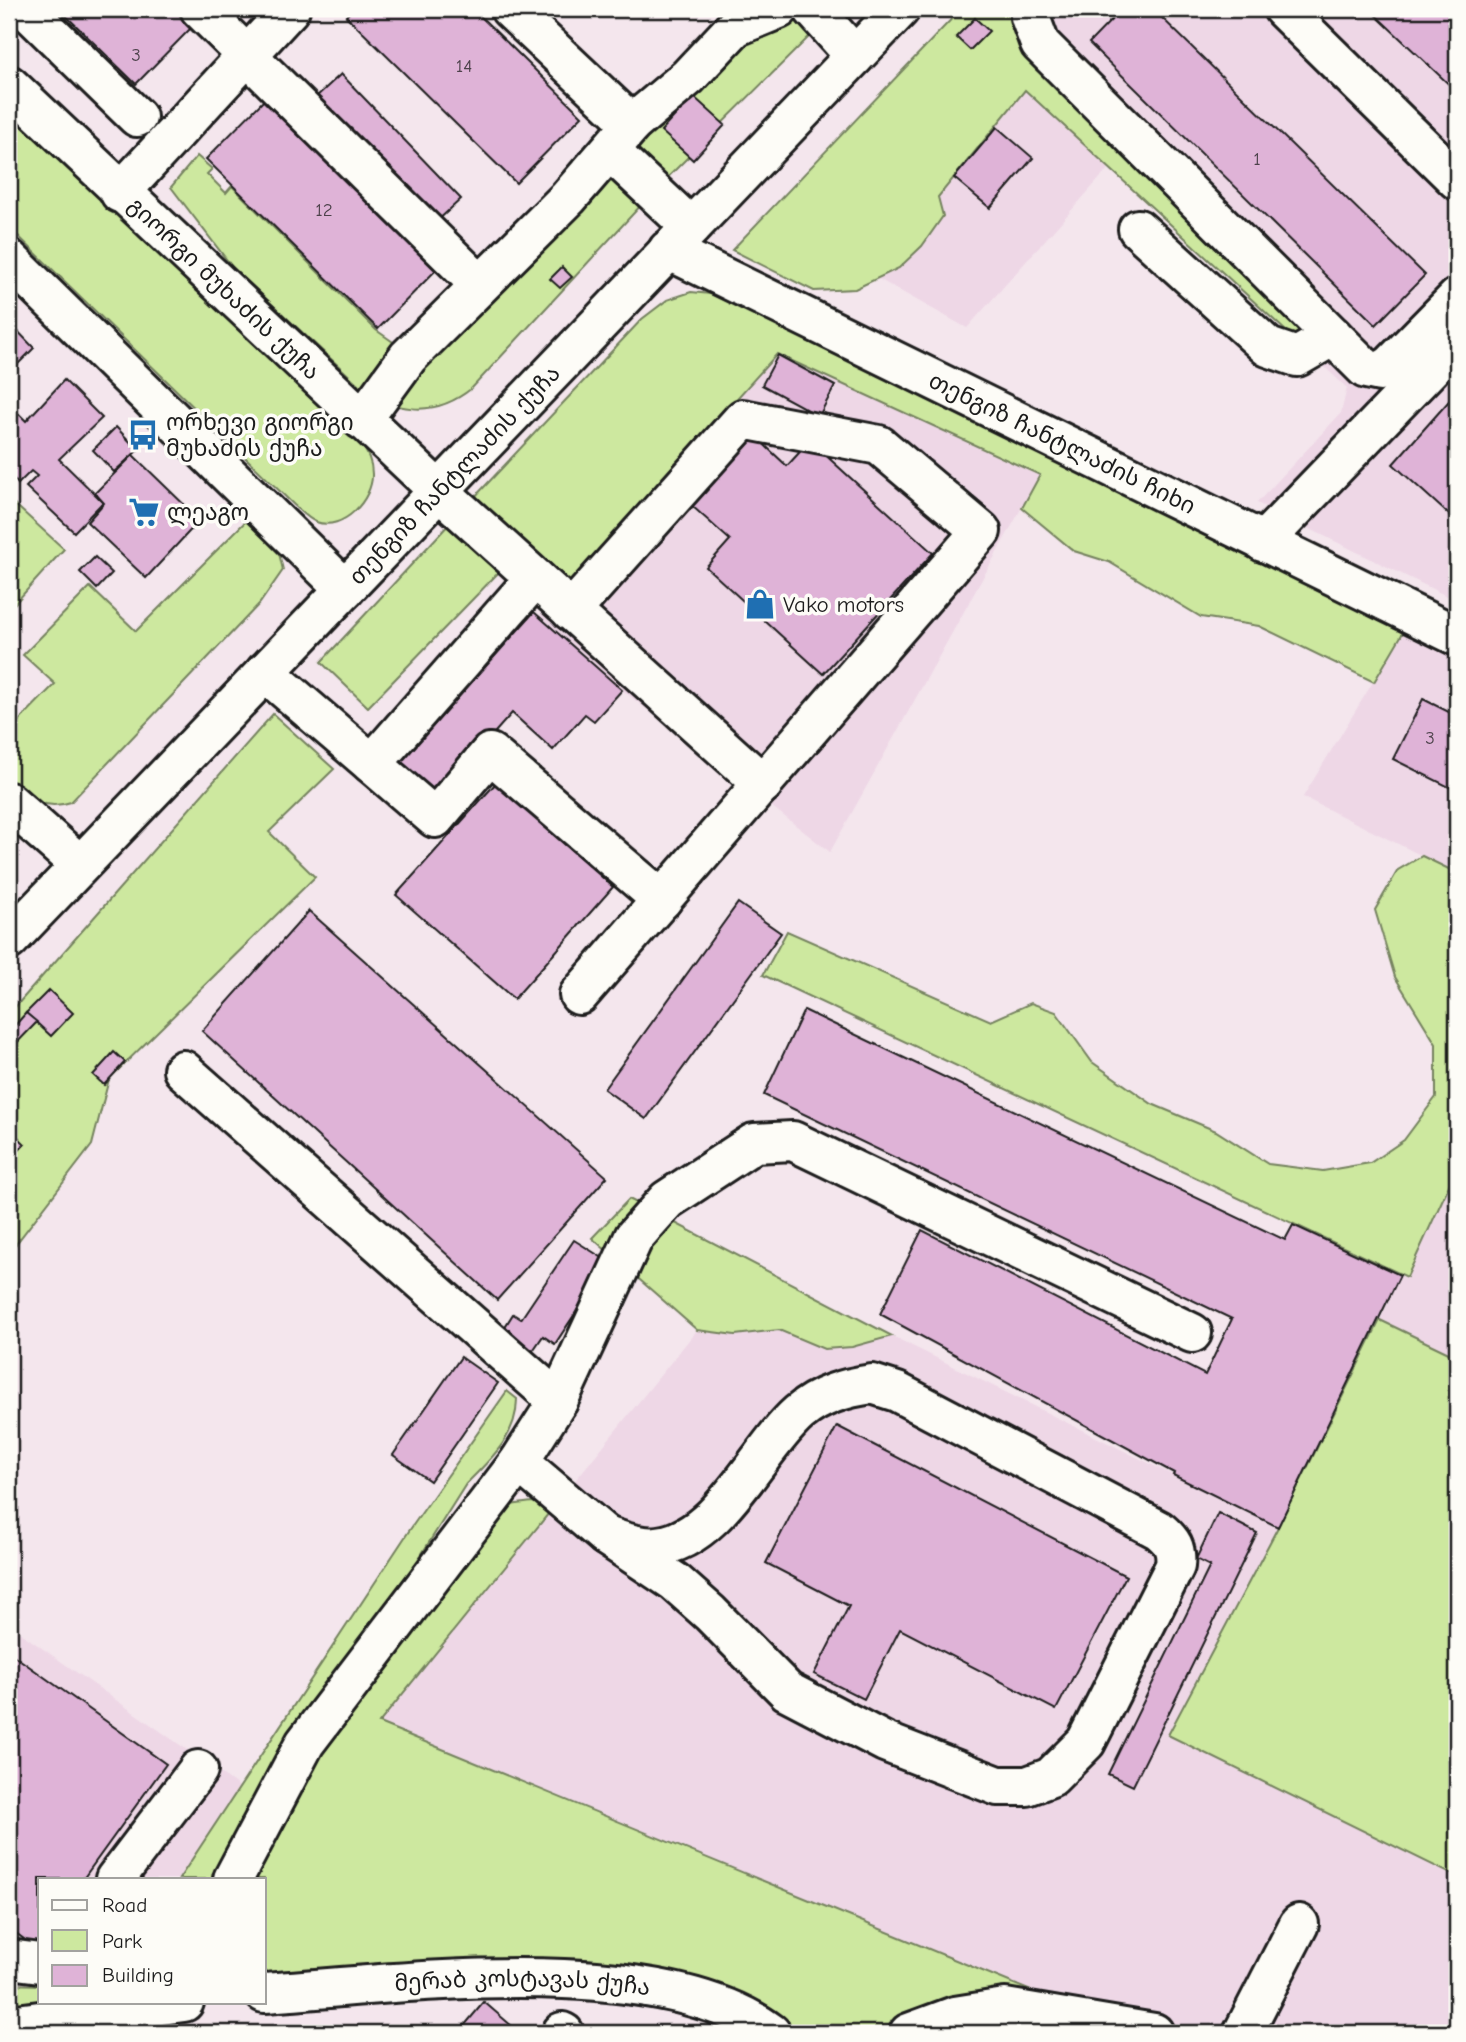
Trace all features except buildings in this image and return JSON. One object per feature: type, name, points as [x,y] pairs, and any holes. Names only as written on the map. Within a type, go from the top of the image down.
[{"type":"street","points":[[26,9],[136,117]]},
{"type":"street","points":[[200,9],[479,284]]},
{"type":"street","points":[[120,192],[290,9]]},
{"type":"street","name":"თენგიზ ჩანტლაძის ჩიხი","points":[[510,9],[621,138],[680,239],[1263,542],[1457,636]]},
{"type":"street","points":[[362,420],[408,357],[568,198],[621,138],[688,77],[735,27],[779,9]]},
{"type":"street","points":[[813,9],[855,56]]},
{"type":"street","name":"თენგიზ ჩანტლაძის ქუჩა","points":[[9,940],[900,9]]},
{"type":"street","points":[[1032,9],[1030,17],[1040,44],[1366,369],[1380,372],[1457,298]]},
{"type":"street","points":[[1283,9],[1457,180]]},
{"type":"street","name":"გიორგი მუხაძის ქუჩა","points":[[9,85],[362,420],[763,784]]},
{"type":"street","points":[[1138,229],[1268,347],[1297,357],[1333,336]]},
{"type":"street","points":[[9,259],[345,589]]},
{"type":"street","points":[[1263,542],[1457,341]]},
{"type":"street","points":[[571,611],[743,419],[879,445],[981,531],[579,995]]},
{"type":"street","points":[[372,764],[535,578]]},
{"type":"street","points":[[265,672],[435,818],[490,753],[662,900]]},
{"type":"street","points":[[9,802],[80,865]]},
{"type":"street","points":[[183,1070],[558,1401]]},
{"type":"street","points":[[234,1878],[305,1742],[519,1462],[558,1401],[634,1237],[667,1200],[754,1143],[793,1141],[1192,1333]]},
{"type":"street","points":[[519,1462],[606,1536],[692,1597],[787,1692],[885,1742],[998,1786],[1027,1787],[1051,1777],[1086,1742],[1175,1566],[1177,1553],[1171,1540],[1159,1530],[897,1392],[872,1384],[846,1387],[820,1398],[798,1414],[718,1512],[674,1542],[641,1547],[606,1536]]},
{"type":"street","points":[[116,1878],[198,1770]]},
{"type":"street","points":[[1243,2033],[1299,1924]]},
{"type":"street","points":[[9,1959],[38,1962]]},
{"type":"street","name":"მერაბ კოსტავას ქუჩა","points":[[266,1993],[419,1983],[541,1979],[630,1984],[718,2003],[771,2033]]},
{"type":"street","points":[[9,2025],[164,2004]]},
{"type":"street","points":[[909,2033],[955,2016],[1004,2008],[1154,2033]]},
{"type":"shaded area","points":[[1014,9],[1457,9],[1457,601],[1257,503],[1341,413],[1347,388],[1301,345],[1008,14]]},
{"type":"shaded area","points":[[1025,89],[1109,168],[967,328],[875,277],[899,268],[937,197]]},
{"type":"shaded area","name":"Vako motors","points":[[777,353],[1040,475],[830,852],[622,690],[539,617]]},
{"type":"shaded area","points":[[1404,631],[1457,657],[1457,873],[1303,797]]},
{"type":"shaded area","points":[[1457,1168],[1457,1357],[1380,1320],[1400,1275],[1407,1277]]},
{"type":"shaded area","points":[[697,1330],[735,1335],[779,1330],[824,1349],[852,1347],[892,1336],[1278,1527],[1168,1735],[1457,1877],[1457,2033],[1023,2033],[1036,1993],[379,1723]]},
{"type":"shaded area","points":[[9,1625],[240,1787],[180,1878],[38,1878],[38,1985],[9,1984]]},
{"type":"green space","points":[[735,9],[837,9],[656,189],[472,388],[441,405],[426,408],[396,406],[349,388],[358,384],[233,268],[171,187],[197,156],[212,169],[207,174],[226,193],[232,186],[376,330],[396,344]]},
{"type":"green space","points":[[961,9],[1014,9],[1008,14],[1325,325],[1301,345],[1025,90],[938,197],[943,216],[922,246],[899,268],[855,289],[814,291],[732,250]]},
{"type":"green space","points":[[9,104],[361,443],[370,461],[371,484],[362,503],[346,518],[326,524],[307,517],[9,227]]},
{"type":"green space","points":[[691,292],[711,294],[747,308],[1404,631],[1374,682],[1259,626],[1201,617],[1109,562],[1074,551],[1022,508],[1040,475],[777,354],[563,591],[470,502],[642,319],[667,300]]},
{"type":"green space","points":[[9,499],[64,549],[9,610]]},
{"type":"green space","points":[[249,518],[279,553],[283,570],[260,603],[71,802],[53,805],[37,802],[9,782],[9,731],[55,684],[23,655],[90,587],[136,631]]},
{"type":"green space","points":[[451,522],[501,570],[368,707],[321,662]]},
{"type":"green space","points":[[273,714],[334,769],[269,832],[315,877],[109,1079],[92,1145],[9,1253],[9,1014]]},
{"type":"green space","points":[[1422,856],[1457,873],[1457,1168],[1407,1277],[763,975],[787,931],[991,1021],[1031,1003],[1056,1012],[1092,1062],[1152,1104],[1216,1131],[1268,1164],[1323,1171],[1370,1163],[1404,1140],[1436,1097],[1436,1044],[1395,977],[1375,910],[1398,870]]},
{"type":"green space","points":[[629,1199],[892,1336],[852,1347],[824,1349],[779,1330],[735,1335],[697,1330],[592,1238]]},
{"type":"green space","points":[[1380,1320],[1457,1357],[1457,1877],[1168,1735],[1278,1527]]},
{"type":"green space","points":[[507,1391],[517,1399],[513,1424],[507,1436],[493,1456],[466,1484],[217,1878],[180,1878],[409,1531]]},
{"type":"green space","points":[[532,1502],[553,1508],[379,1723],[1036,1993],[979,1999],[883,2033],[799,2033],[727,1992],[266,1979],[266,1878],[251,1878],[317,1758],[510,1505]]},
{"type":"green space","points":[[9,1984],[38,1985],[38,2003],[9,2004]]},
{"type":"place","name":"ორხევი გიორგი მუხაძის ქუჩა","points":[[143,435]]},
{"type":"place","name":"ლეაგო","points":[[144,512]]},
{"type":"place","name":"Vako motors","points":[[760,604]]}]
